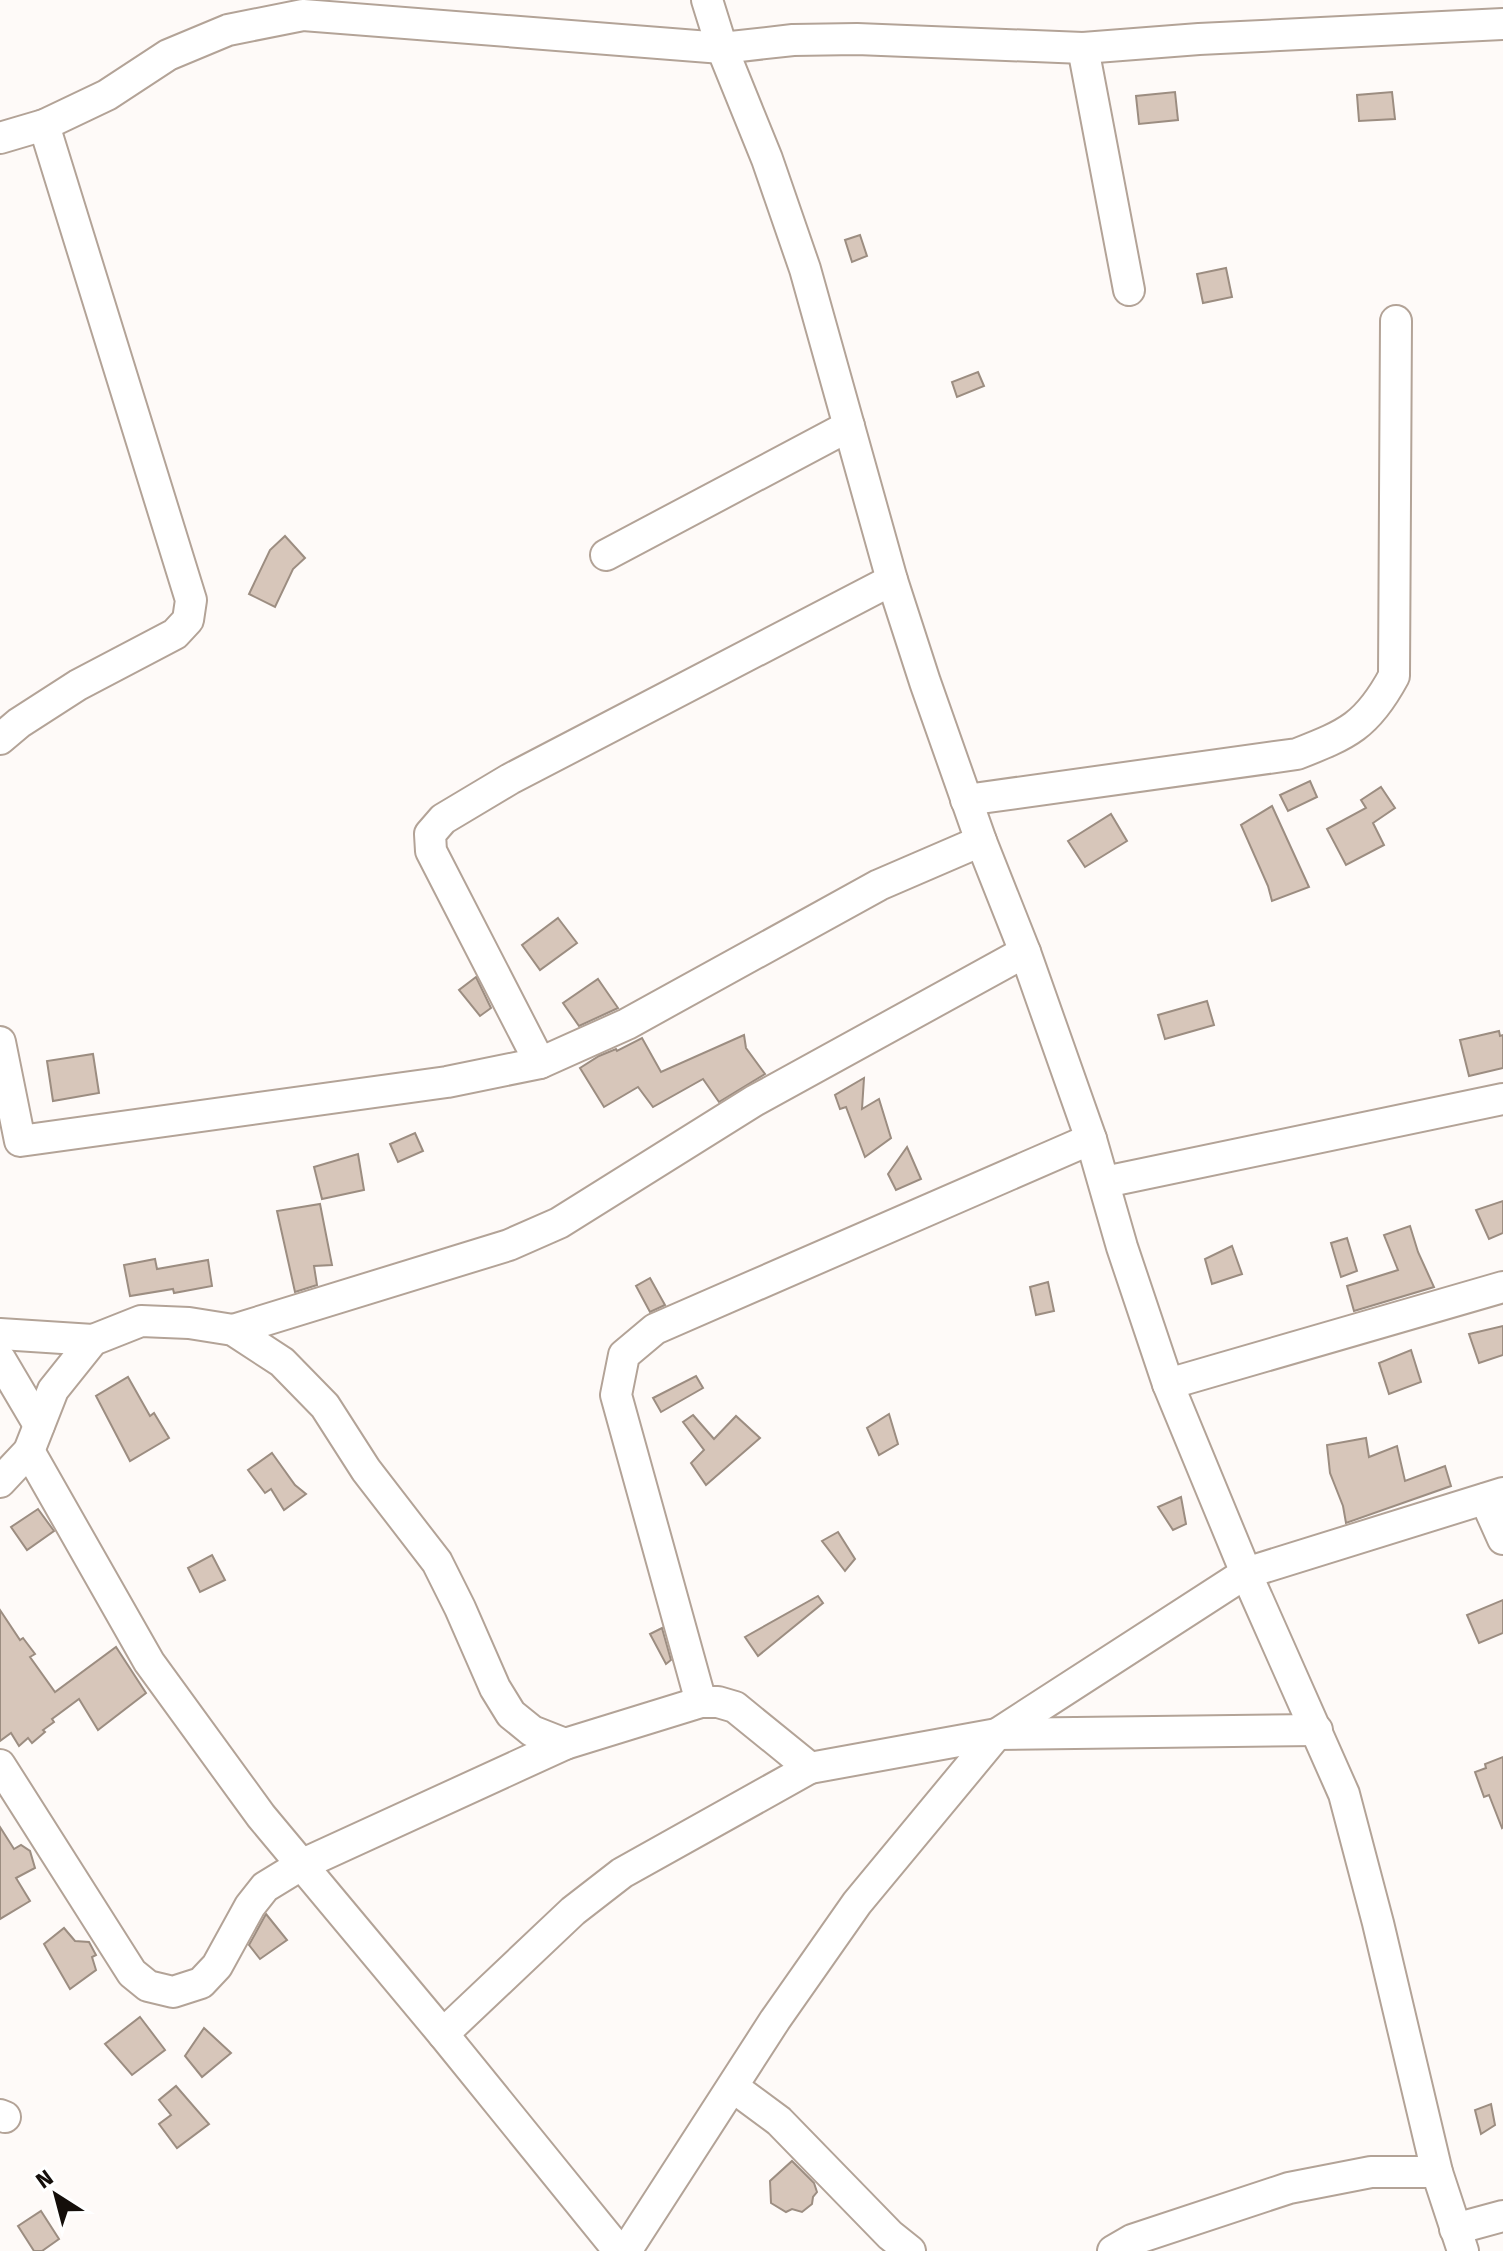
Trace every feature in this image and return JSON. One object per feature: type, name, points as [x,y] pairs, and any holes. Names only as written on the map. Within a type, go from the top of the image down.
[{"type":"street","points":[[707,0],[722,48],[788,217],[892,580],[966,800],[1025,952],[1091,1139],[1122,1247],[1168,1384],[1246,1573],[1344,1794],[1437,2172],[1459,2240],[1503,2216]]},
{"type":"street","points":[[0,138],[44,125],[107,95],[168,55],[228,30],[303,15],[722,48],[793,40],[857,39],[1083,48],[1503,24]]},
{"type":"street","points":[[1083,48],[1129,290]]},
{"type":"street","points":[[0,739],[78,685],[175,634],[188,620],[191,600],[44,125]]},
{"type":"street","points":[[966,800],[1297,754],[1343,736],[1378,705],[1394,676],[1396,321]]},
{"type":"street","points":[[606,555],[849,426]]},
{"type":"street","points":[[540,1063],[431,851],[430,834],[443,819],[510,779],[892,580]]},
{"type":"street","points":[[0,1042],[10,1143],[447,1082],[540,1063],[627,1024],[879,885],[981,841]]},
{"type":"street","points":[[233,1330],[509,1245],[559,1223],[754,1101],[1025,952]]},
{"type":"street","points":[[1105,1182],[1503,1099]]},
{"type":"street","points":[[701,1702],[616,1395],[624,1355],[655,1329],[1091,1139]]},
{"type":"street","points":[[1168,1384],[1503,1287]]},
{"type":"street","points":[[0,1334],[93,1340],[141,1321],[189,1323],[233,1330],[282,1362],[325,1406],[366,1470],[437,1562],[495,1688],[511,1714],[532,1731],[565,1744]]},
{"type":"street","points":[[0,1482],[34,1438],[53,1390],[93,1340]]},
{"type":"street","points":[[0,1359],[34,1438],[149,1662],[261,1816],[619,2251]]},
{"type":"street","points":[[626,2251],[775,2020],[857,1903],[997,1734],[1246,1573],[1494,1496],[1503,1539]]},
{"type":"street","points":[[0,1765],[132,1973],[148,1986],[173,1992],[201,1983],[217,1966],[250,1906],[265,1887],[301,1865],[565,1744],[701,1702],[718,1702],[735,1707],[810,1768]]},
{"type":"street","points":[[443,2034],[573,1911],[622,1873],[810,1768],[997,1734],[1317,1730]]},
{"type":"street","points":[[733,2087],[779,2121],[890,2235],[910,2251]]},
{"type":"street","points":[[1113,2251],[1132,2240],[1289,2188],[1371,2172],[1437,2172]]},
{"type":"building","points":[[1175,92],[1178,120],[1139,124],[1136,96]]},
{"type":"building","points":[[1392,92],[1395,119],[1359,121],[1357,95]]},
{"type":"building","points":[[860,235],[867,256],[852,262],[845,240]]},
{"type":"building","points":[[1226,268],[1232,297],[1203,303],[1197,274]]},
{"type":"building","points":[[978,372],[984,386],[957,397],[952,382]]},
{"type":"building","points":[[285,536],[305,558],[293,569],[275,607],[249,594],[270,550]]},
{"type":"building","points":[[1310,781],[1317,797],[1288,811],[1280,795]]},
{"type":"building","points":[[1381,787],[1395,808],[1373,823],[1384,845],[1346,865],[1327,829],[1366,808],[1361,800]]},
{"type":"building","points":[[1272,806],[1309,887],[1272,901],[1241,825]]},
{"type":"building","points":[[1111,814],[1127,841],[1085,867],[1068,841]]},
{"type":"building","points":[[558,918],[577,943],[540,970],[522,945]]},
{"type":"building","points":[[476,977],[491,1008],[480,1016],[459,990]]},
{"type":"building","points":[[598,979],[618,1008],[579,1026],[563,1003]]},
{"type":"building","points":[[1207,1001],[1214,1025],[1165,1039],[1158,1015]]},
{"type":"building","points":[[1499,1031],[1500,1036],[1503,1035],[1503,1068],[1469,1076],[1460,1040]]},
{"type":"building","points":[[744,1035],[746,1048],[765,1074],[719,1102],[703,1079],[653,1107],[638,1087],[604,1107],[580,1068],[599,1056],[642,1038],[661,1072]]},
{"type":"building","points":[[93,1054],[99,1093],[53,1101],[47,1061]]},
{"type":"building","points":[[864,1078],[862,1109],[879,1099],[891,1138],[865,1157],[846,1107],[840,1109],[835,1095]]},
{"type":"building","points":[[415,1133],[423,1151],[398,1162],[390,1144]]},
{"type":"building","points":[[907,1147],[921,1179],[896,1190],[888,1174]]},
{"type":"building","points":[[358,1154],[364,1190],[322,1199],[314,1167]]},
{"type":"building","points":[[1503,1201],[1503,1233],[1489,1239],[1476,1210]]},
{"type":"building","points":[[320,1204],[332,1265],[314,1266],[317,1285],[295,1292],[277,1211]]},
{"type":"building","points":[[1410,1226],[1434,1287],[1354,1311],[1347,1286],[1398,1270],[1384,1235]]},
{"type":"building","points":[[1347,1238],[1357,1271],[1341,1277],[1331,1243]]},
{"type":"building","points":[[1232,1246],[1242,1274],[1212,1284],[1205,1259]]},
{"type":"building","points":[[155,1259],[157,1269],[208,1260],[212,1286],[130,1296],[124,1265]]},
{"type":"building","points":[[650,1278],[665,1305],[650,1312],[636,1286]]},
{"type":"building","points":[[1048,1282],[1054,1311],[1036,1315],[1030,1287]]},
{"type":"building","points":[[1503,1326],[1503,1355],[1479,1363],[1469,1334]]},
{"type":"building","points":[[1411,1350],[1421,1382],[1389,1394],[1379,1363]]},
{"type":"building","points":[[696,1376],[703,1388],[661,1412],[653,1398]]},
{"type":"building","points":[[128,1377],[150,1416],[154,1413],[169,1438],[130,1461],[96,1396]]},
{"type":"building","points":[[889,1414],[898,1444],[879,1455],[867,1428]]},
{"type":"building","points":[[693,1415],[714,1439],[736,1416],[760,1438],[706,1485],[691,1463],[704,1450],[683,1422]]},
{"type":"building","points":[[1366,1438],[1369,1457],[1397,1446],[1405,1481],[1445,1466],[1451,1486],[1346,1523],[1330,1473],[1327,1445]]},
{"type":"building","points":[[272,1453],[295,1485],[306,1494],[284,1510],[271,1489],[265,1493],[248,1470]]},
{"type":"building","points":[[1181,1497],[1186,1524],[1173,1530],[1158,1507]]},
{"type":"building","points":[[38,1509],[54,1531],[27,1550],[11,1527]]},
{"type":"building","points":[[838,1532],[855,1559],[845,1571],[822,1541]]},
{"type":"building","points":[[212,1555],[225,1580],[200,1592],[188,1568]]},
{"type":"building","points":[[818,1596],[823,1603],[758,1656],[745,1637]]},
{"type":"building","points":[[1503,1600],[1503,1633],[1479,1643],[1467,1615]]},
{"type":"building","points":[[0,1610],[20,1640],[23,1638],[35,1654],[30,1657],[55,1692],[116,1647],[146,1693],[98,1730],[79,1699],[52,1719],[54,1722],[32,1743],[28,1738],[19,1746],[11,1733],[0,1741]]},
{"type":"building","points":[[662,1628],[671,1660],[666,1664],[650,1634]]},
{"type":"building","points":[[1503,1757],[1502,1828],[1489,1795],[1484,1797],[1475,1772]]},
{"type":"building","points":[[0,1827],[14,1849],[21,1845],[30,1851],[35,1868],[16,1878],[30,1901],[0,1919]]},
{"type":"building","points":[[266,1914],[287,1940],[260,1959],[249,1945]]},
{"type":"building","points":[[64,1928],[75,1941],[89,1942],[96,1955],[92,1957],[96,1970],[70,1989],[44,1944]]},
{"type":"building","points":[[140,2017],[165,2050],[132,2075],[105,2044]]},
{"type":"building","points":[[204,2028],[231,2053],[202,2077],[185,2056]]},
{"type":"building","points":[[176,2086],[209,2124],[177,2148],[159,2124],[171,2115],[159,2100]]},
{"type":"building","points":[[1491,2104],[1495,2125],[1481,2134],[1475,2110]]},
{"type":"building","points":[[792,2161],[814,2183],[817,2192],[812,2204],[802,2212],[792,2209],[786,2212],[771,2203],[770,2181]]},
{"type":"building","points":[[41,2211],[59,2239],[42,2251],[34,2251],[18,2226]]}]
